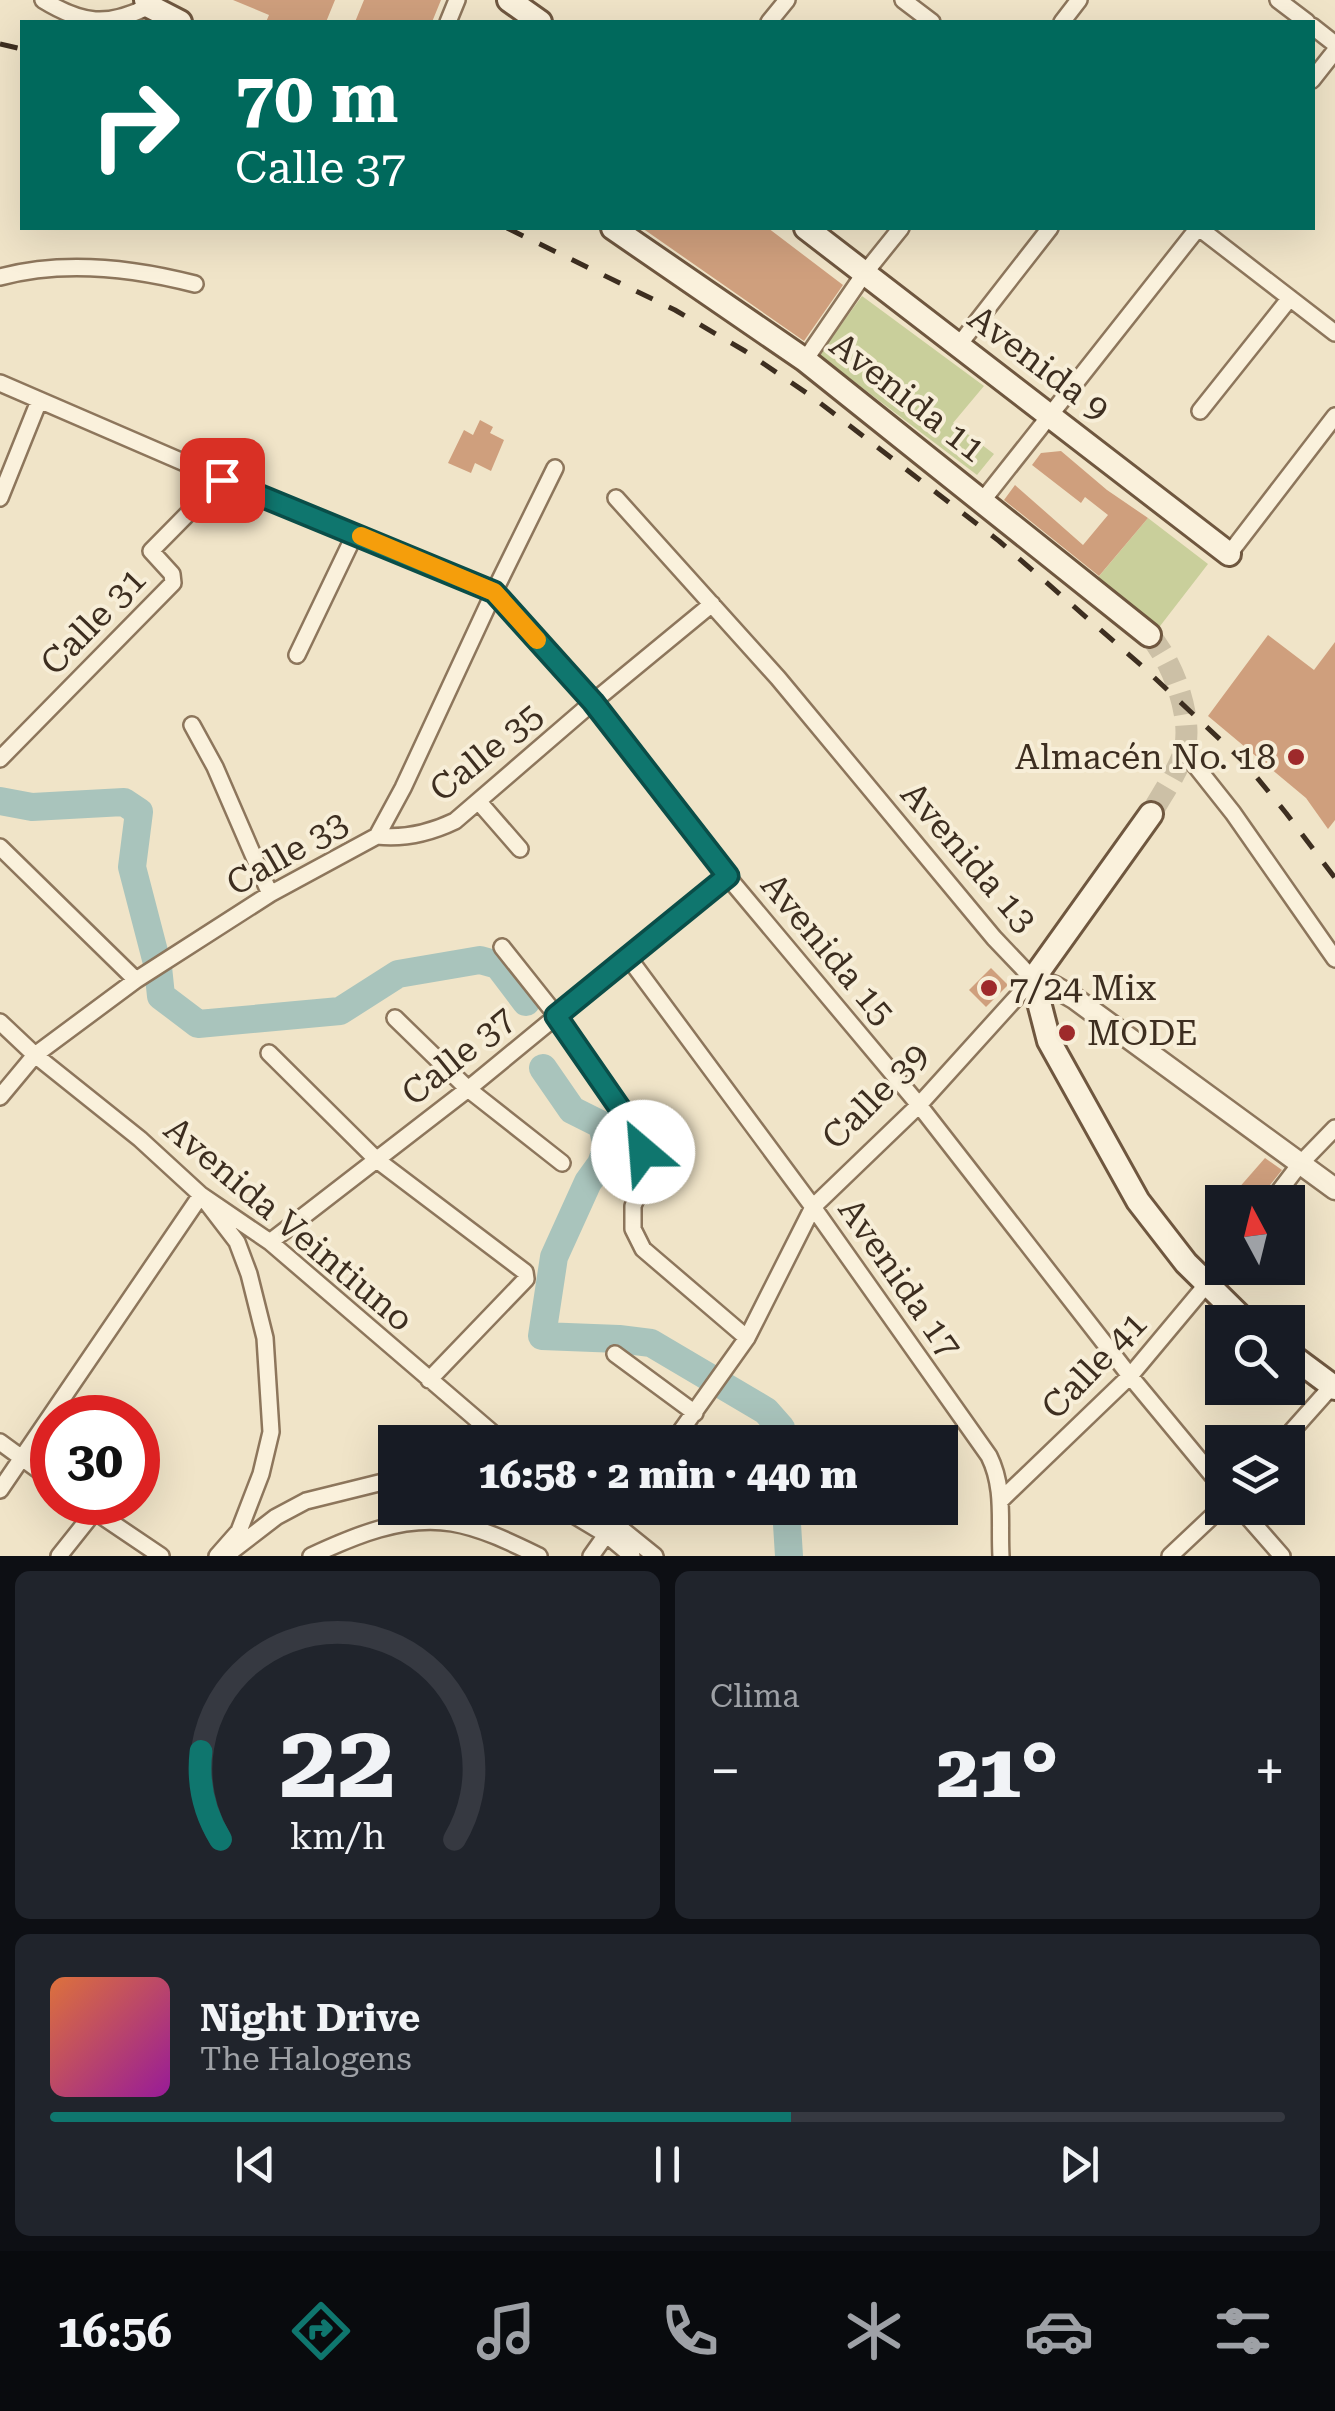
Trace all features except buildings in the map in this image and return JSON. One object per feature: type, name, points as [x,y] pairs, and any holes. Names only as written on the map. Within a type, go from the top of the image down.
[{"type":"main road","points":[[511,0],[537,20]]},
{"type":"main road","points":[[148,3],[177,20]]},
{"type":"main road","name":"Avenida 11","points":[[616,230],[805,360],[1149,635]]},
{"type":"main road","name":"Avenida 9","points":[[809,230],[1229,554]]},
{"type":"main road","name":"Calle 39","points":[[1033,979],[1151,814]]},
{"type":"main road","points":[[1033,979],[1049,1041],[1138,1201],[1168,1243],[1228,1305]]},
{"type":"main road","points":[[1305,1366],[1334,1387]]},
{"type":"street","points":[[43,0],[90,20]]},
{"type":"street","points":[[771,20],[787,0]]},
{"type":"street","points":[[903,0],[929,20]]},
{"type":"street","points":[[1064,20],[1079,0]]},
{"type":"street","points":[[1278,0],[1305,20]]},
{"type":"street","points":[[106,20],[130,16],[148,3]]},
{"type":"street","points":[[1315,29],[1335,48],[1315,76]]},
{"type":"street","points":[[805,360],[899,230]]},
{"type":"street","points":[[958,346],[1048,230]]},
{"type":"street","points":[[983,500],[1197,230]]},
{"type":"street","points":[[1202,230],[1335,333]]},
{"type":"street","points":[[0,277],[18,272],[86,268],[159,275],[195,284]]},
{"type":"street","points":[[1200,411],[1290,298]]},
{"type":"street","name":"Avenida 15","points":[[0,382],[222,480],[494,592],[593,702],[728,876],[919,1105],[1205,1466]]},
{"type":"street","points":[[0,498],[39,401]]},
{"type":"street","points":[[1229,554],[1335,416]]},
{"type":"street","name":"Calle 33","points":[[0,1097],[35,1056],[136,980],[270,894],[376,836],[404,788],[556,468]]},
{"type":"street","name":"Calle 31","points":[[0,759],[173,583],[172,574],[151,551],[222,480]]},
{"type":"street","name":"Avenida 13","points":[[616,498],[778,678],[994,938],[1033,979],[1074,998],[1335,1189]]},
{"type":"street","points":[[297,656],[355,534]]},
{"type":"street","name":"Calle 35","points":[[376,836],[396,838],[455,821],[712,604]]},
{"type":"street","points":[[192,725],[215,767],[270,894]]},
{"type":"street","points":[[1188,755],[1335,959]]},
{"type":"street","points":[[479,802],[520,848]]},
{"type":"street","points":[[0,847],[136,980]]},
{"type":"street","name":"Calle 37","points":[[270,1242],[468,1088],[728,876]]},
{"type":"street","points":[[502,946],[637,1133],[646,1175],[633,1206],[633,1229],[643,1248],[747,1338]]},
{"type":"street","name":"Avenida 17","points":[[628,957],[814,1207],[989,1456],[998,1474],[1002,1556]]},
{"type":"street","name":"Calle 39","points":[[686,1425],[747,1338],[814,1207],[919,1105],[1033,979]]},
{"type":"street","points":[[395,1018],[468,1088],[562,1163]]},
{"type":"street","name":"Avenida Veintiuno","points":[[0,1022],[201,1195],[270,1242],[483,1425]]},
{"type":"street","points":[[270,1054],[377,1160],[526,1274],[429,1380]]},
{"type":"street","points":[[1284,1185],[1335,1128]]},
{"type":"street","points":[[0,1490],[201,1195],[237,1242],[249,1274],[265,1338],[271,1432],[239,1532],[216,1556]]},
{"type":"street","name":"Calle 41","points":[[1001,1500],[1130,1376],[1207,1286]]},
{"type":"street","points":[[615,1354],[695,1413]]},
{"type":"street","points":[[1298,1425],[1334,1387]]},
{"type":"street","points":[[0,1442],[30,1463]]},
{"type":"street","points":[[226,1556],[276,1517],[306,1501],[378,1482]]},
{"type":"street","points":[[311,1556],[339,1551],[396,1524],[452,1523],[501,1538],[539,1556]]},
{"type":"street","points":[[1170,1556],[1205,1523]]},
{"type":"street","points":[[58,1556],[77,1525]]},
{"type":"street","points":[[115,1525],[161,1556]]},
{"type":"street","points":[[601,1525],[655,1556]]},
{"type":"street","points":[[591,1556],[613,1525]]},
{"type":"street","points":[[1255,1525],[1282,1556]]},
{"type":"street","points":[[610,1529],[632,1556]]},
{"type":"green space","points":[[862,296],[984,386],[953,423],[994,454],[977,475],[819,355]]},
{"type":"green space","points":[[1148,518],[1208,564],[1157,630],[1095,581]]},
{"type":"waterway","points":[[0,801],[32,807],[124,802],[139,812],[132,867],[158,967],[161,996],[198,1024],[340,1011],[398,974],[480,960],[498,965],[526,1002]]},
{"type":"waterway","points":[[543,1068],[572,1110],[602,1125],[607,1147],[554,1257],[542,1336],[651,1343],[766,1411],[778,1425]]},
{"type":"waterway","points":[[787,1525],[789,1556]]},
{"type":"tunnel","points":[[1149,635],[1173,674],[1186,723],[1184,752],[1151,814]]},
{"type":"railway","points":[[0,44],[20,49]]},
{"type":"railway","points":[[511,230],[675,310],[745,351],[811,396],[999,541],[1142,666],[1245,763],[1335,878]]},
{"type":"slow traffic","points":[[361,536],[494,592],[537,640]]},
{"type":"place","name":"Almacén No. 18","points":[[1296,757]]},
{"type":"place","name":"7/24 Mix","points":[[989,988]]},
{"type":"place","name":"MODE","points":[[1067,1033]]},
{"type":"route","points":[[222,480],[494,592],[593,702],[728,876],[556,1016],[637,1133],[643,1152]]}]
